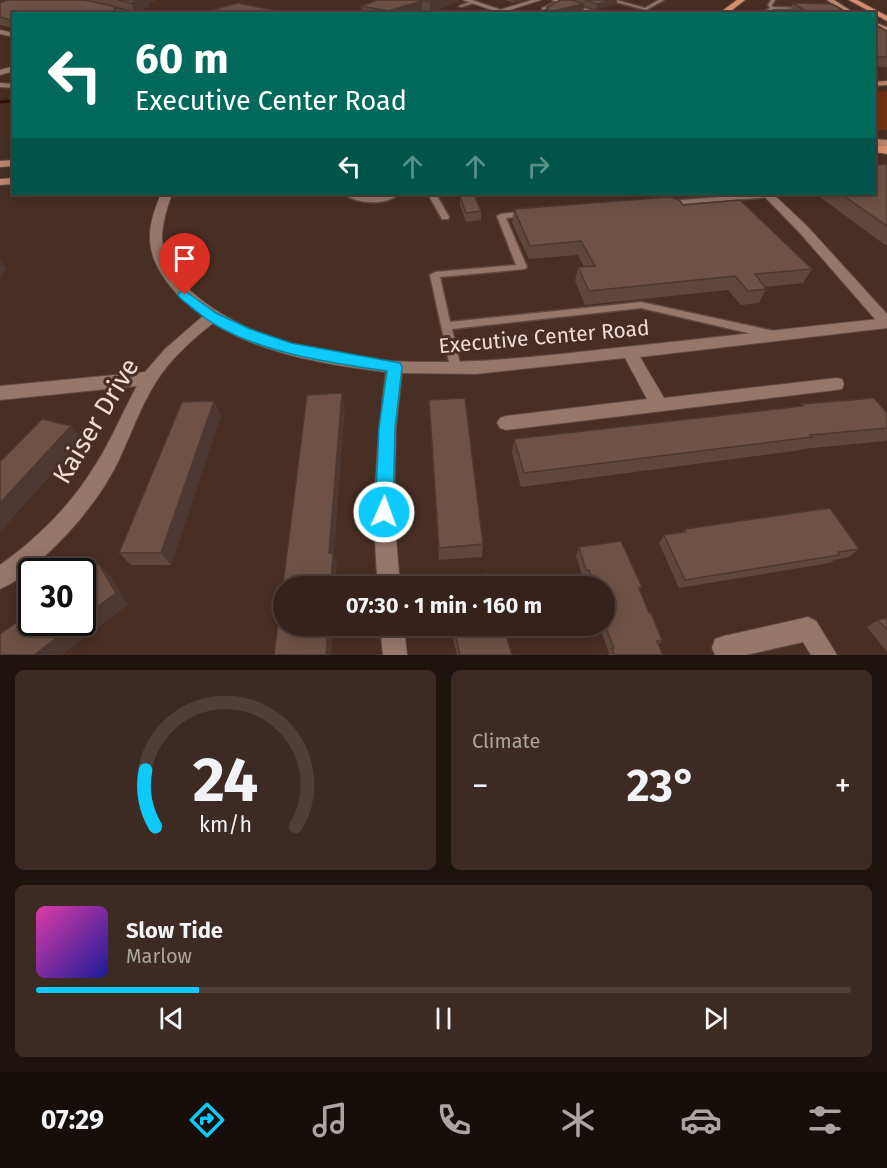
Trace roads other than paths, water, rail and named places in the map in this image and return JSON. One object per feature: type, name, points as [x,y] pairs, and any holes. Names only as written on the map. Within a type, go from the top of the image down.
[{"type":"highway","points":[[724,12],[742,0]]},
{"type":"highway","points":[[740,12],[752,0]]},
{"type":"highway","points":[[843,0],[859,12]]},
{"type":"highway","points":[[852,0],[874,12]]},
{"type":"main road","points":[[830,0],[850,12]]},
{"type":"street","points":[[68,0],[125,12]]},
{"type":"street","points":[[466,0],[506,12]]},
{"type":"street","points":[[495,12],[538,0]]},
{"type":"street","points":[[102,7],[119,2]]},
{"type":"street","name":"Executive Center Road","points":[[166,195],[156,233],[158,250],[167,272],[185,295],[212,316],[245,332],[289,348],[340,359],[395,367],[454,368],[523,364],[887,323]]},
{"type":"street","points":[[769,195],[803,229],[887,323]]},
{"type":"street","name":"Kaiser Drive","points":[[0,578],[50,537],[103,471],[150,378],[172,351],[212,316]]},
{"type":"street","points":[[629,352],[659,405]]},
{"type":"street","points":[[388,576],[384,512],[387,428],[395,367]]},
{"type":"street","points":[[0,393],[150,378]]},
{"type":"street","points":[[506,423],[836,384]]},
{"type":"street","points":[[728,655],[724,648],[808,629],[825,655]]},
{"type":"street","points":[[393,636],[395,655]]},
{"type":"lane","points":[[554,0],[593,12]]},
{"type":"lane","points":[[611,0],[646,9],[662,0]]},
{"type":"lane","points":[[627,4],[634,0]]},
{"type":"lane","points":[[773,0],[770,6],[777,12]]},
{"type":"lane","points":[[461,6],[475,2]]},
{"type":"lane","points":[[543,9],[560,2]]},
{"type":"lane","points":[[765,12],[772,8],[814,8]]},
{"type":"lane","points":[[353,195],[373,199],[393,195]]},
{"type":"lane","points":[[433,195],[445,217]]},
{"type":"lane","points":[[663,203],[756,195]]},
{"type":"lane","points":[[454,368],[435,274],[522,267],[501,216],[535,213]]},
{"type":"lane","points":[[446,326],[641,305],[777,336]]},
{"type":"waterway","points":[[0,102],[12,101]]}]
